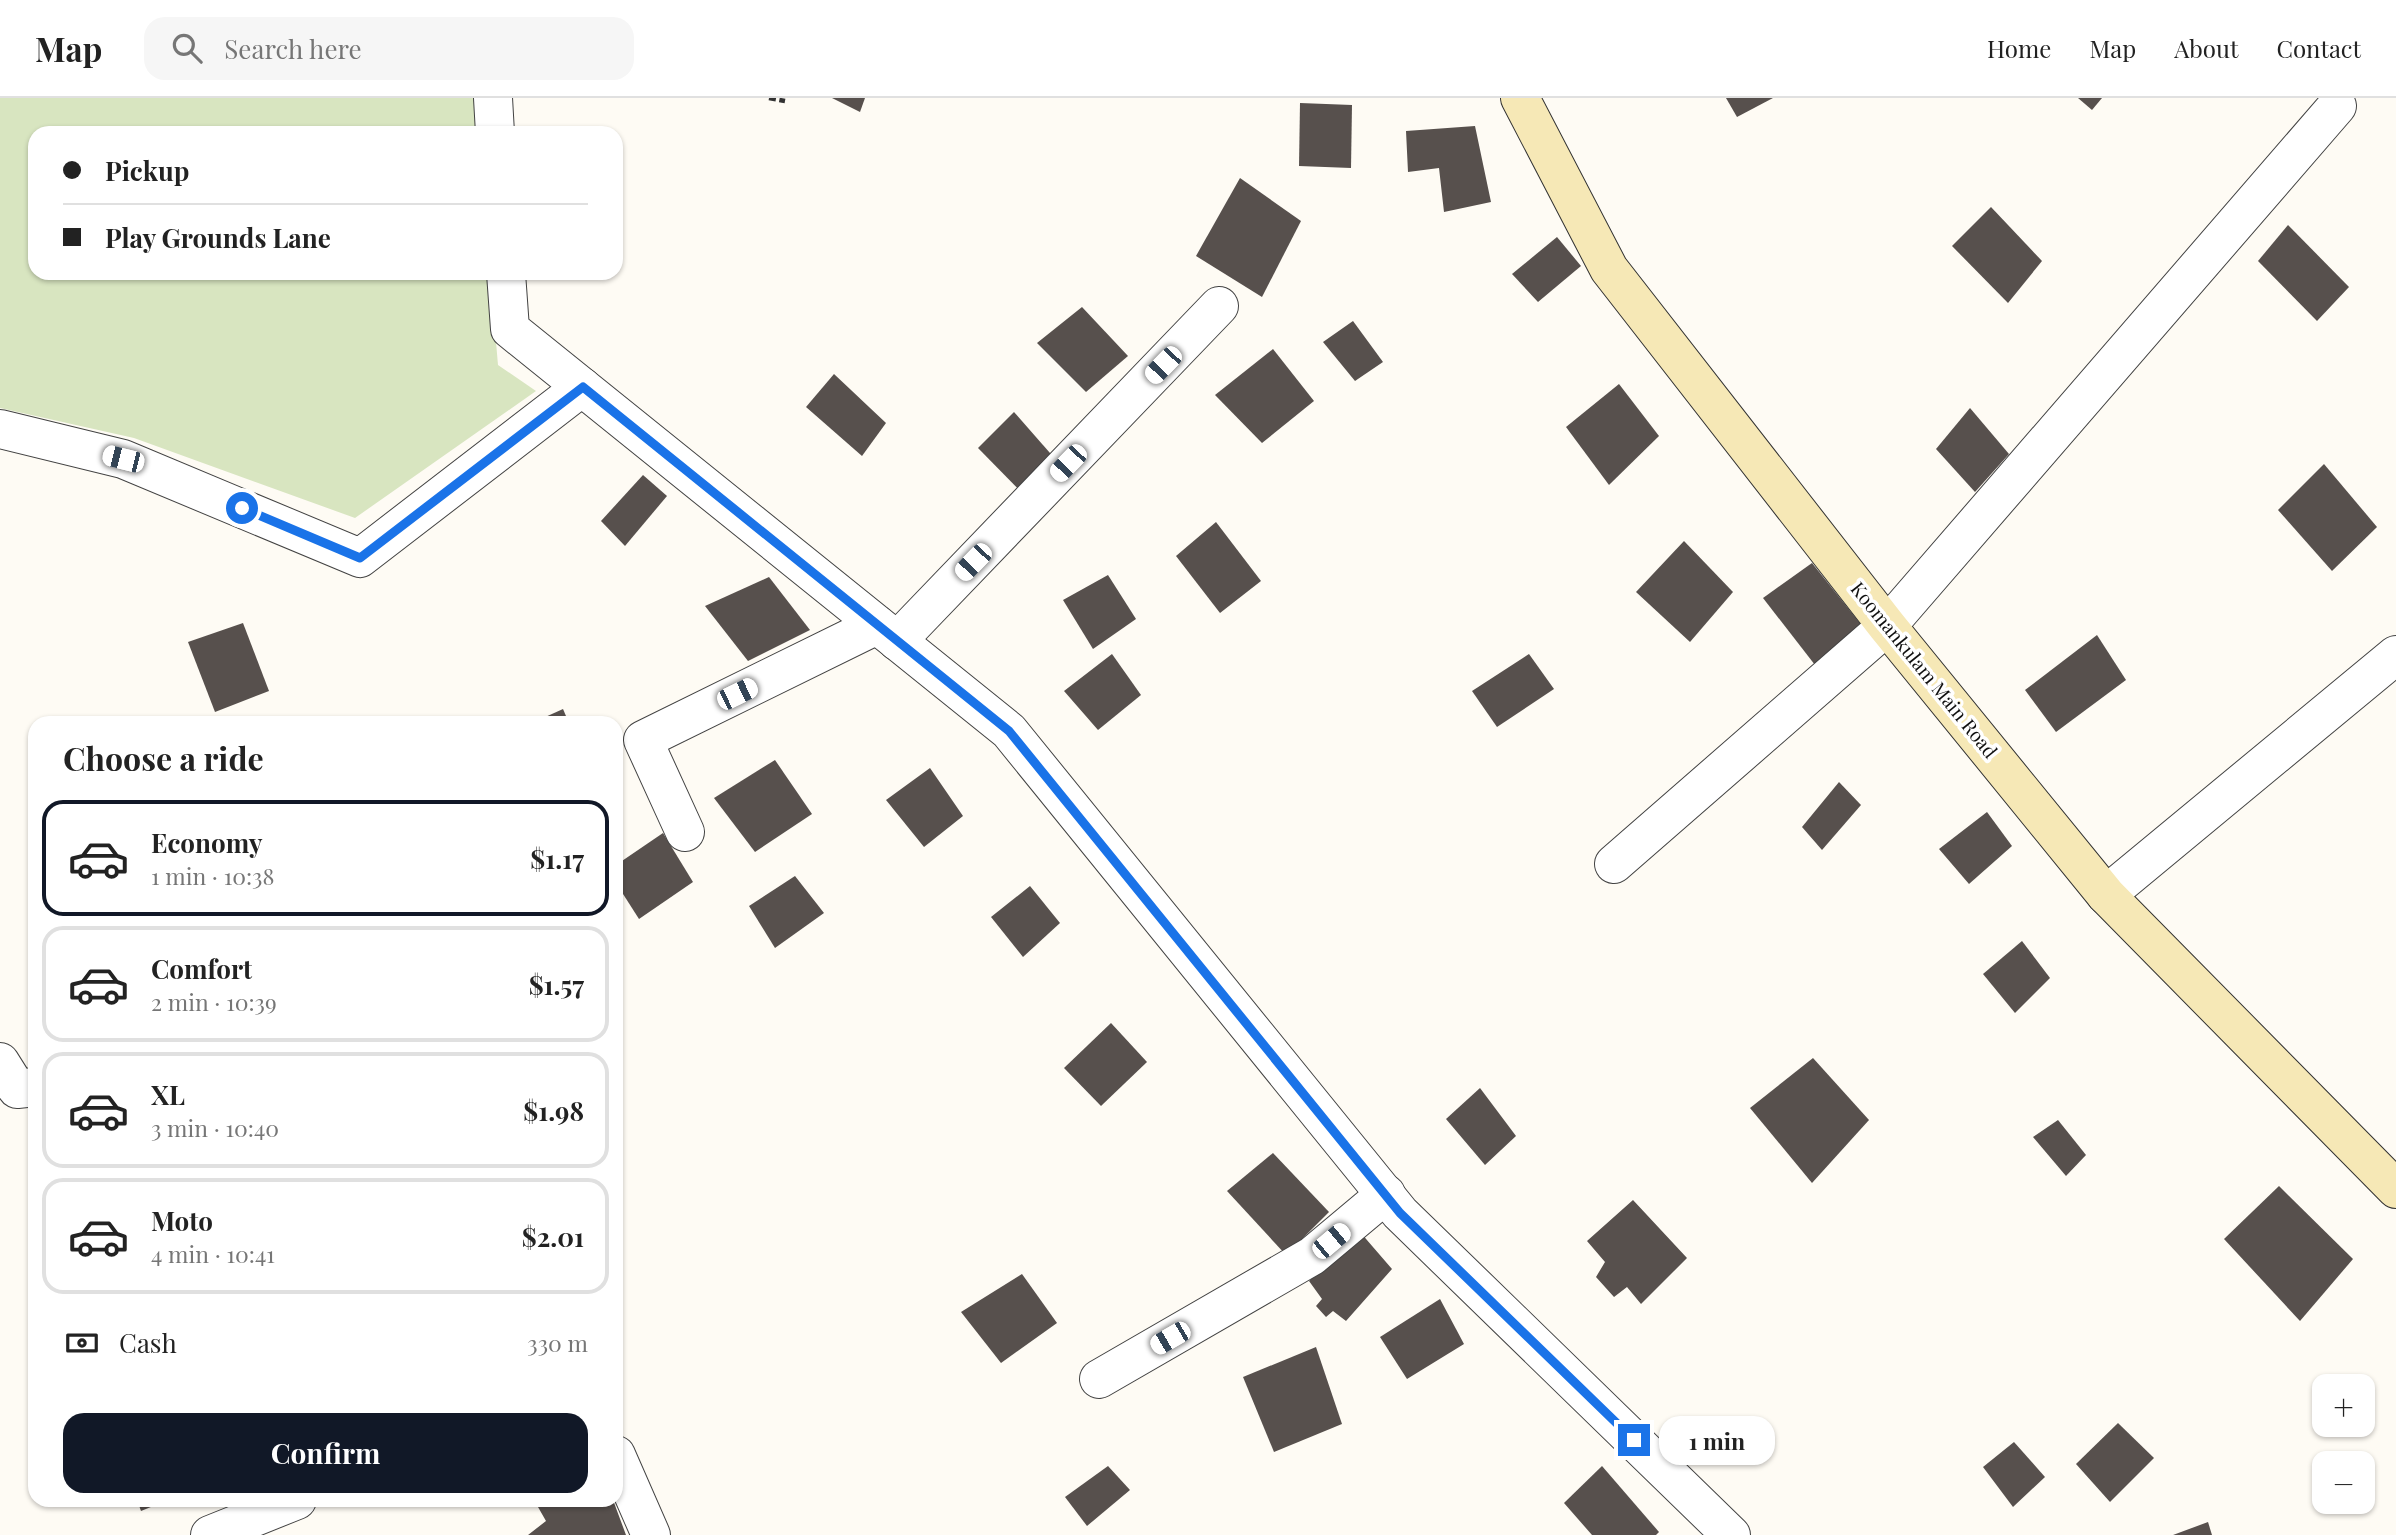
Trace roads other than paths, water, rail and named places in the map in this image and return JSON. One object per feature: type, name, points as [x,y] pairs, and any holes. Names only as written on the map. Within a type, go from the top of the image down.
[{"type":"street","points":[[493,98],[495,126]]},
{"type":"street","name":"Koomankulam Main Road","points":[[1521,98],[1609,270],[1887,626],[2106,895],[2396,1189]]},
{"type":"street","points":[[1614,864],[1887,626],[2337,106]]},
{"type":"street","points":[[507,280],[510,328],[1009,731],[1400,1213],[1731,1535]]},
{"type":"street","points":[[685,832],[643,740],[887,633],[1219,306]]},
{"type":"street","points":[[0,429],[123,459],[360,558],[583,387]]},
{"type":"street","points":[[2106,895],[2396,655]]},
{"type":"street","points":[[0,1062],[17,1089],[28,1088]]},
{"type":"street","points":[[1099,1379],[1312,1256],[1386,1194]]},
{"type":"street","points":[[623,1471],[652,1535]]},
{"type":"street","points":[[210,1535],[280,1507]]}]
